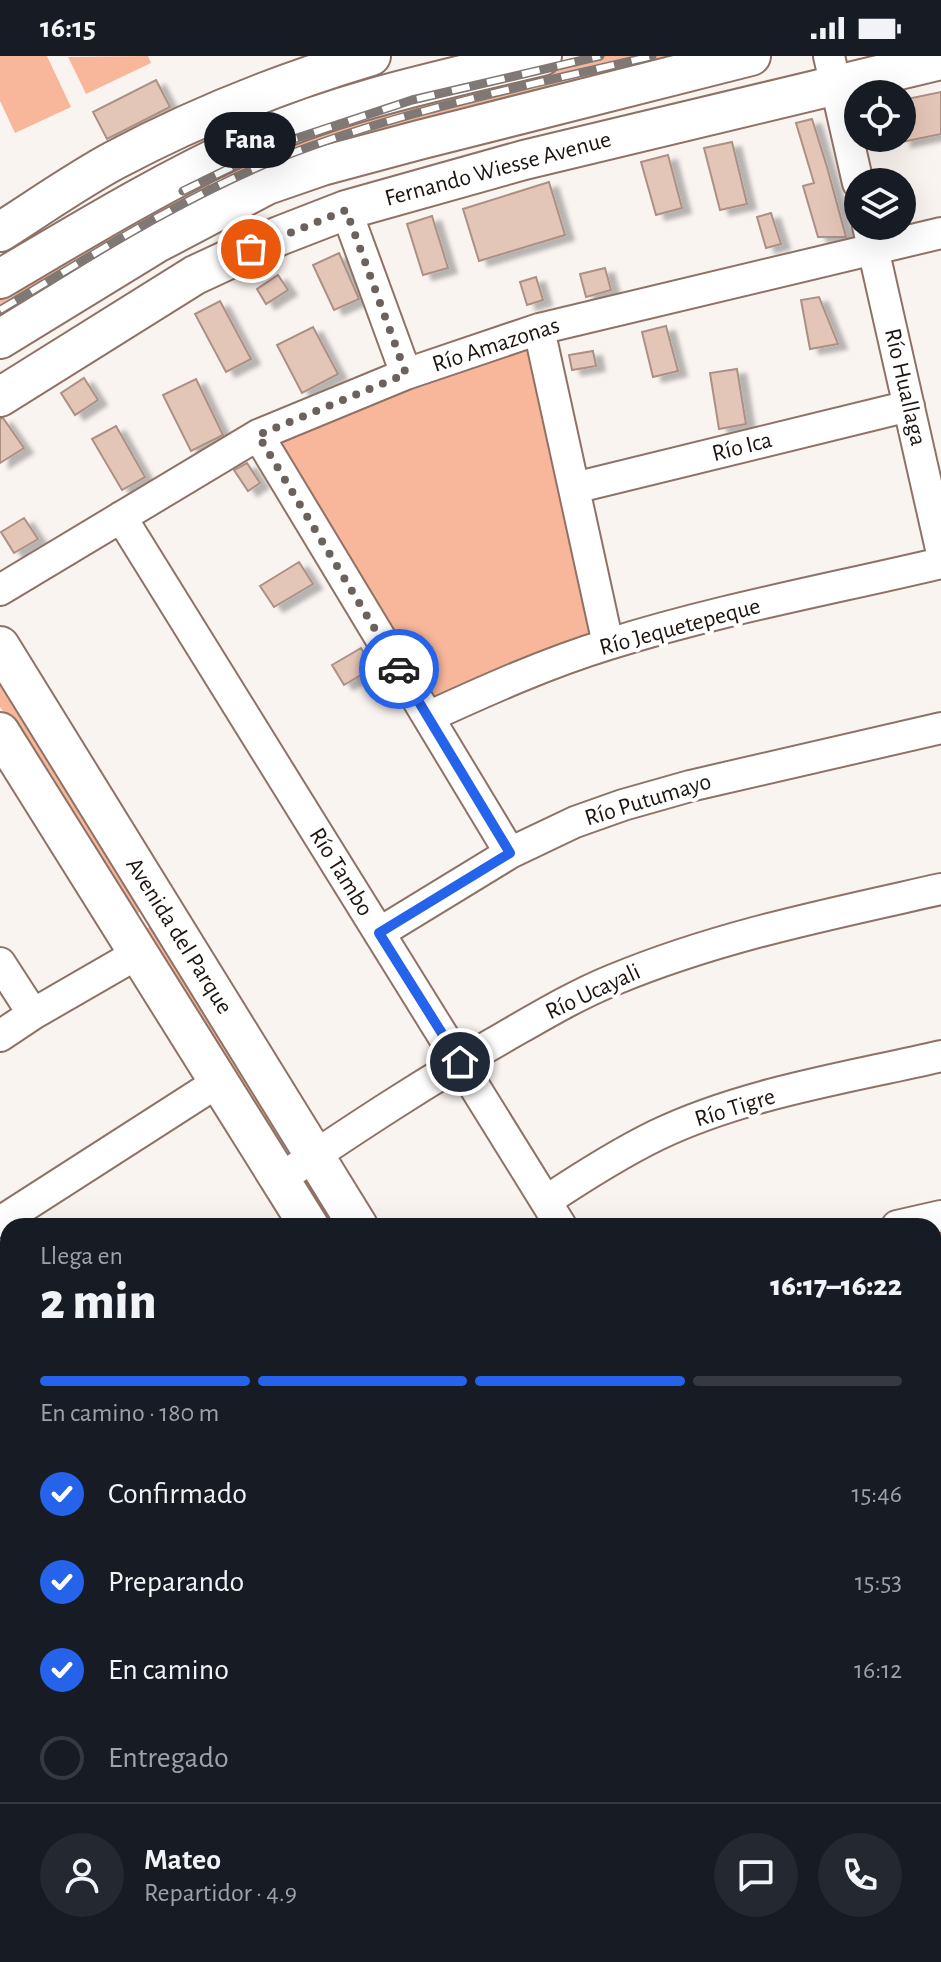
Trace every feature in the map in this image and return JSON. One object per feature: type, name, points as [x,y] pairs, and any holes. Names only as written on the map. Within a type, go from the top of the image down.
[{"type":"main road","points":[[0,232],[114,161],[260,95],[371,56]]},
{"type":"main road","points":[[0,279],[133,202],[246,143],[303,120],[399,90],[542,56]]},
{"type":"main road","name":"Fernando Wiesse Avenue","points":[[0,339],[155,244],[267,185],[322,166],[419,140],[751,56]]},
{"type":"main road","name":"Fernando Wiesse Avenue","points":[[0,397],[195,275],[279,236],[346,210],[832,70],[941,60]]},
{"type":"main road","name":"Avenida del Parque","points":[[0,646],[353,1218]]},
{"type":"main road","name":"Avenida del Parque","points":[[0,732],[280,1179],[297,1218]]},
{"type":"street","points":[[832,70],[855,168]]},
{"type":"street","points":[[346,210],[406,374]]},
{"type":"street","name":"Río Amazonas","points":[[916,234],[941,233]]},
{"type":"street","name":"Río Amazonas","points":[[0,590],[258,435],[406,374],[539,329],[859,240]]},
{"type":"street","name":"Río Huallaga","points":[[871,240],[941,548]]},
{"type":"street","points":[[539,329],[608,644]]},
{"type":"street","name":"Río Ica","points":[[574,488],[909,406]]},
{"type":"street","points":[[258,435],[510,853]]},
{"type":"street","name":"Río Tambo","points":[[121,517],[554,1213]]},
{"type":"street","name":"Río Jequetepeque","points":[[428,717],[512,678],[608,644],[941,563]]},
{"type":"street","name":"Río Putumayo","points":[[379,933],[510,853],[575,822],[690,786],[941,728]]},
{"type":"street","name":"Río Ucayali","points":[[280,1179],[460,1062],[611,981],[735,936],[941,889]]},
{"type":"street","points":[[0,1036],[137,954]]},
{"type":"street","points":[[0,963],[33,1014]]},
{"type":"street","name":"Río Tigre","points":[[554,1213],[609,1159],[659,1134],[715,1112],[787,1092],[941,1056]]},
{"type":"street","points":[[6,1218],[218,1082]]},
{"type":"street","points":[[306,1218],[338,1193]]},
{"type":"shaded area","points":[[0,56],[47,56],[71,107],[15,133],[0,101]]},
{"type":"shaded area","points":[[148,56],[151,63],[86,94],[68,57]]},
{"type":"shaded area","points":[[582,56],[724,56],[229,189],[218,173],[399,99]]},
{"type":"shaded area","points":[[206,178],[216,195],[0,330],[0,289]]},
{"type":"shaded area","points":[[539,329],[608,644],[428,717],[258,435]]},
{"type":"shaded area","points":[[0,683],[142,910],[132,917],[0,707]]},
{"type":"shaded area","points":[[151,926],[288,1144],[277,1151],[141,932]]},
{"type":"building","points":[[156,80],[170,107],[107,139],[93,112]]},
{"type":"building","points":[[941,92],[941,134],[916,139],[916,97]]},
{"type":"building","points":[[812,119],[844,237],[818,237],[803,186],[814,183],[796,123]]},
{"type":"building","points":[[732,142],[747,204],[720,210],[704,148]]},
{"type":"building","points":[[668,155],[682,208],[656,215],[641,162]]},
{"type":"building","points":[[549,182],[565,235],[479,261],[463,209]]},
{"type":"building","points":[[771,213],[781,244],[766,248],[757,217]]},
{"type":"building","points":[[432,216],[448,268],[423,275],[407,224]]},
{"type":"building","points":[[339,253],[359,299],[334,310],[313,265]]},
{"type":"building","points":[[605,268],[611,290],[586,297],[580,274]]},
{"type":"building","points":[[278,275],[288,290],[266,304],[257,289]]},
{"type":"building","points":[[536,277],[543,300],[527,305],[520,282]]},
{"type":"building","points":[[819,297],[838,344],[810,349],[801,300]]},
{"type":"building","points":[[220,301],[251,359],[226,372],[195,314]]},
{"type":"building","points":[[666,326],[678,371],[653,377],[642,332]]},
{"type":"building","points":[[313,327],[338,374],[302,393],[277,345]]},
{"type":"building","points":[[593,351],[596,366],[572,370],[569,355]]},
{"type":"building","points":[[737,369],[746,424],[719,429],[710,373]]},
{"type":"building","points":[[84,378],[98,400],[75,415],[61,393]]},
{"type":"building","points":[[196,379],[223,435],[191,451],[163,395]]},
{"type":"building","points":[[3,418],[24,448],[0,463],[0,419]]},
{"type":"building","points":[[116,426],[145,477],[122,490],[92,439]]},
{"type":"building","points":[[247,463],[260,483],[248,491],[234,470]]},
{"type":"building","points":[[24,518],[38,539],[14,553],[1,532]]},
{"type":"building","points":[[299,562],[313,584],[274,607],[260,586]]},
{"type":"building","points":[[361,648],[373,668],[344,685],[332,665]]},
{"type":"railway","points":[[183,191],[279,144],[412,100],[600,56]]},
{"type":"railway","points":[[0,310],[171,210],[277,159],[416,113],[652,56]]},
{"type":"way so far","points":[[251,249],[346,210],[406,374],[258,435],[399,669]]},
{"type":"place","name":"Fana","points":[[251,249]]},
{"type":"route","points":[[399,669],[510,853],[379,933],[460,1062]]}]
